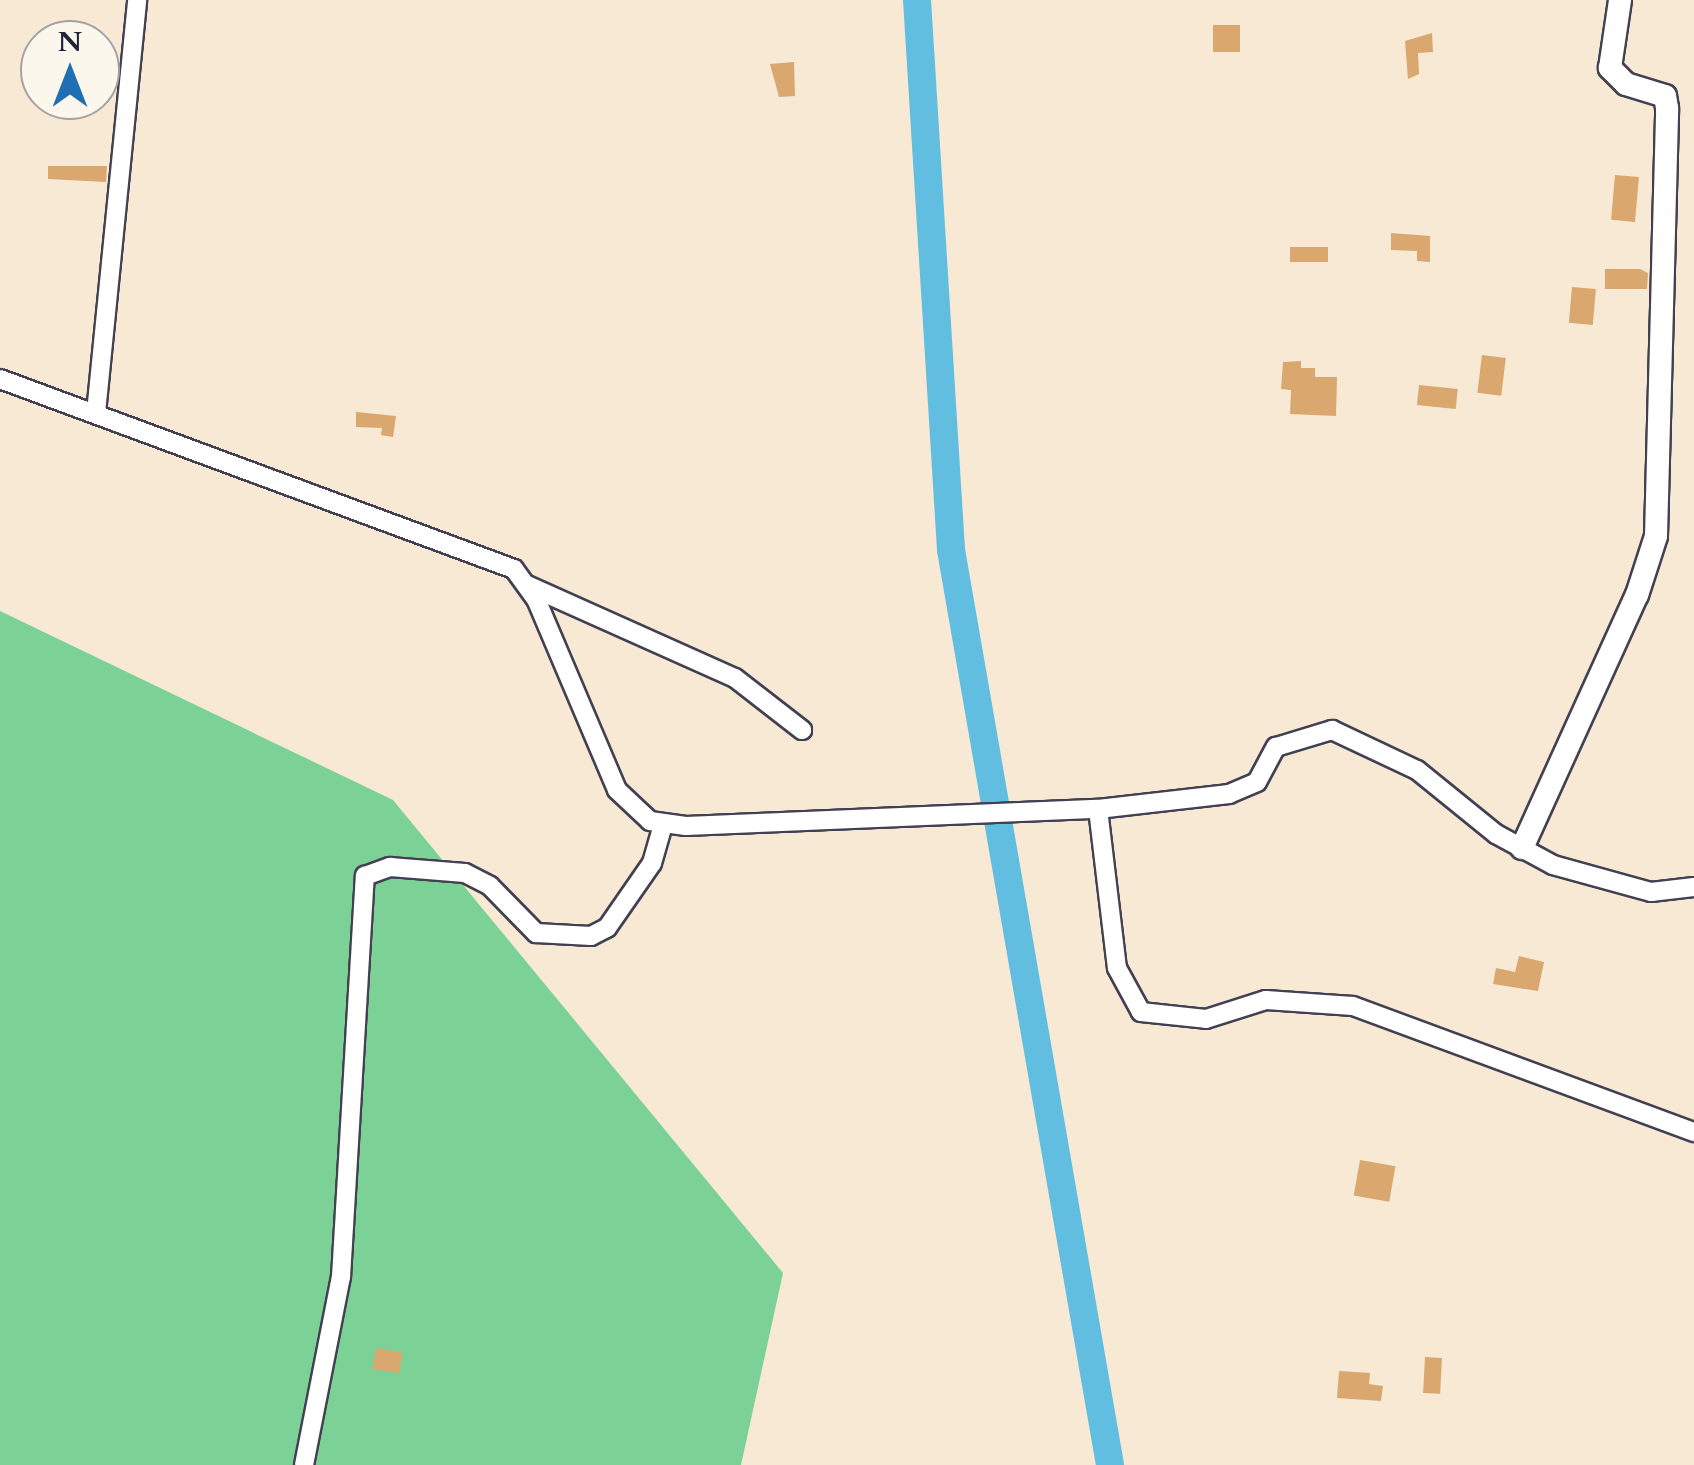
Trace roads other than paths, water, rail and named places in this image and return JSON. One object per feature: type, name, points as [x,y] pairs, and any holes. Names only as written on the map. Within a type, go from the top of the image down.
[{"type":"street","points":[[96,413],[138,0]]},
{"type":"street","points":[[1522,848],[1637,595],[1656,536],[1668,108],[1665,96],[1626,84],[1610,68],[1620,0]]},
{"type":"street","points":[[0,379],[96,413],[203,459],[482,552],[514,569],[526,585],[617,790],[640,816],[663,825],[1097,810],[1229,794],[1257,782],[1276,748],[1332,730],[1417,770],[1522,848],[1605,884],[1651,892],[1694,887]]},
{"type":"street","points":[[526,585],[735,678],[802,730]]},
{"type":"street","points":[[1097,810],[1117,968],[1141,1012],[1206,1018],[1266,1000],[1353,1006],[1694,1132]]},
{"type":"street","points":[[304,1465],[341,1278],[365,876],[390,867],[464,873],[490,886],[536,934],[591,936],[606,928],[652,863],[663,825]]},
{"type":"waterway","points":[[917,0],[951,550],[1110,1465]]}]
